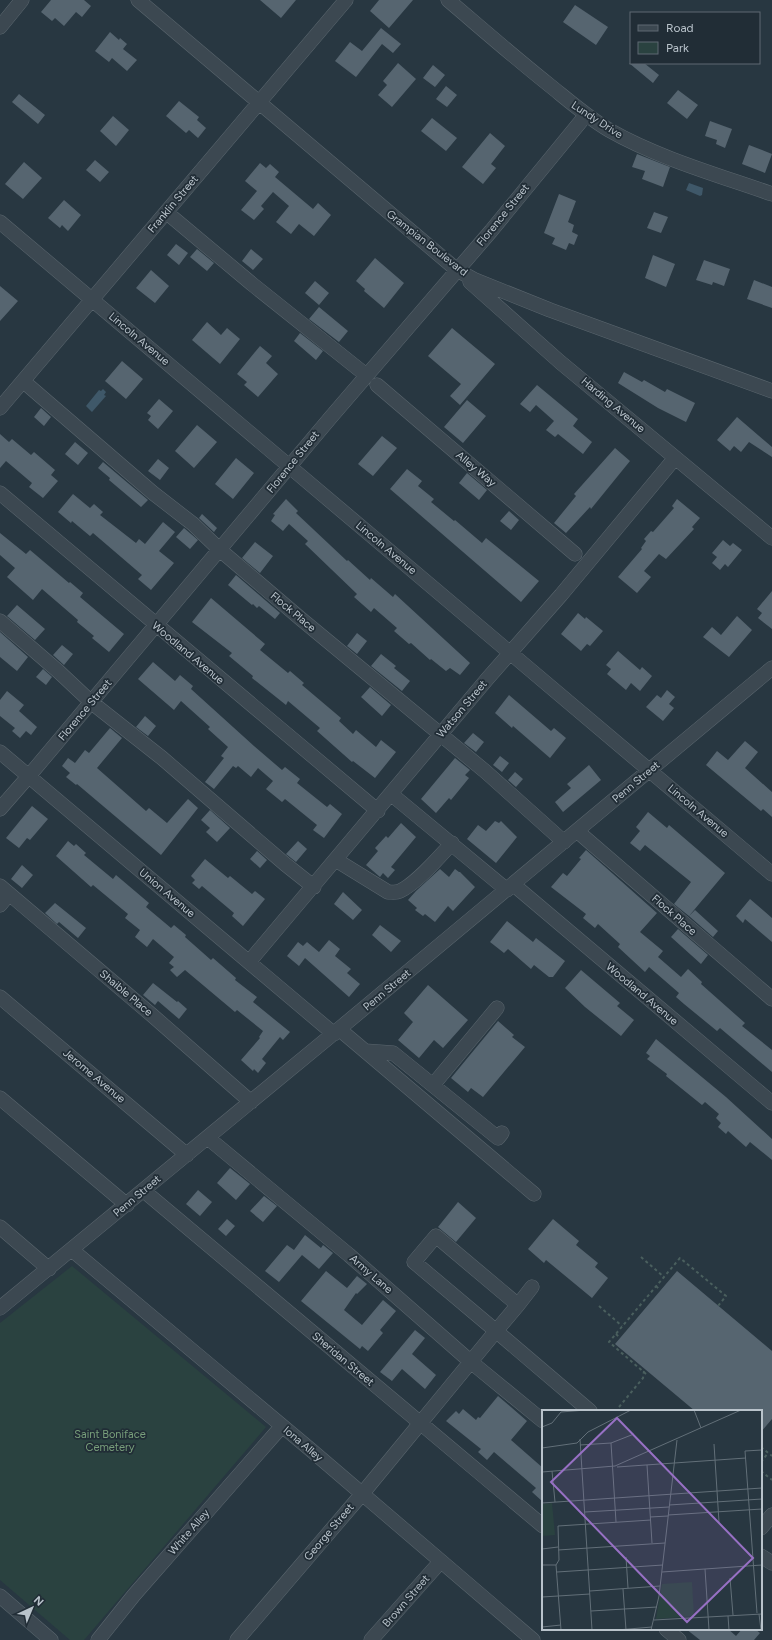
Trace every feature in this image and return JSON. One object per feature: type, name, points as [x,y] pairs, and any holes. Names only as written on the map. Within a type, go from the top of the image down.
[{"type":"street","points":[[0,27],[22,0]]},
{"type":"street","name":"Grampian Boulevard","points":[[138,0],[457,270],[475,280],[550,310],[772,391]]},
{"type":"street","name":"Franklin Street","points":[[0,408],[346,0]]},
{"type":"street","name":"Lundy Drive","points":[[448,0],[586,115],[608,130],[640,146],[772,194]]},
{"type":"street","name":"Florence Street","points":[[0,809],[290,467],[372,380],[457,270],[586,115]]},
{"type":"street","name":"Alley Way","points":[[166,212],[252,284],[372,380],[574,554]]},
{"type":"street","name":"Lincoln Avenue","points":[[0,222],[772,874]]},
{"type":"street","name":"Harding Avenue","points":[[457,270],[533,339],[772,538]]},
{"type":"street","name":"Flock Place","points":[[23,382],[193,524],[220,550],[486,772],[564,842]]},
{"type":"street","name":"Watson Street","points":[[250,962],[675,458]]},
{"type":"street","name":"Woodland Avenue","points":[[0,493],[378,811]]},
{"type":"street","points":[[0,621],[92,702],[162,758],[285,864],[314,887]]},
{"type":"street","name":"Penn Street","points":[[0,1308],[208,1138],[772,668]]},
{"type":"street","name":"Union Avenue","points":[[0,752],[250,962],[337,1031],[365,1051],[534,1194]]},
{"type":"street","name":"Woodland Avenue","points":[[391,794],[510,887],[772,1103]]},
{"type":"street","name":"Flock Place","points":[[577,831],[772,999]]},
{"type":"street","points":[[336,860],[388,892],[395,893],[411,884],[452,843]]},
{"type":"street","points":[[0,905],[5,890]]},
{"type":"street","name":"Shaible Place","points":[[5,890],[251,1102]]},
{"type":"street","name":"Jerome Avenue","points":[[0,997],[187,1155]]},
{"type":"street","points":[[433,1085],[497,1008]]},
{"type":"street","points":[[365,1051],[393,1053],[498,1138],[502,1133]]},
{"type":"street","points":[[0,1098],[127,1205]]},
{"type":"street","name":"Army Lane","points":[[208,1138],[349,1255],[471,1362],[542,1420]]},
{"type":"street","name":"Sheridan Street","points":[[144,1190],[420,1424],[542,1525]]},
{"type":"street","points":[[0,1227],[49,1269]]},
{"type":"street","points":[[518,1305],[436,1236],[414,1262],[589,1410]]},
{"type":"street","name":"Iona Alley","points":[[72,1250],[441,1561],[517,1635],[533,1640]]},
{"type":"street","points":[[420,1424],[532,1287]]},
{"type":"street","name":"George Street","points":[[237,1640],[420,1424]]},
{"type":"street","name":"White Alley","points":[[98,1640],[134,1595],[282,1426]]},
{"type":"street","points":[[762,1527],[772,1515]]},
{"type":"street","points":[[762,1557],[772,1563]]},
{"type":"street","name":"Brown Street","points":[[371,1640],[441,1561]]},
{"type":"street","points":[[0,1596],[51,1640]]},
{"type":"street","points":[[667,1630],[679,1640]]},
{"type":"path","points":[[641,1257],[664,1277]]},
{"type":"path","points":[[646,1374],[631,1359],[609,1342],[680,1258],[726,1296],[718,1306]]},
{"type":"path","points":[[656,1286],[660,1290]]},
{"type":"path","points":[[599,1306],[622,1326]]},
{"type":"path","points":[[616,1334],[620,1338]]},
{"type":"path","points":[[619,1407],[643,1378],[644,1371]]},
{"type":"path","points":[[762,1448],[772,1456]]},
{"type":"path","points":[[762,1461],[768,1453]]},
{"type":"path","points":[[762,1472],[772,1480]]},
{"type":"green space","name":"Saint Boniface Cemetery","points":[[72,1266],[266,1427],[84,1640],[70,1640],[0,1580],[0,1323]]},
{"type":"water","points":[[689,183],[703,188],[702,195],[700,196],[686,190]]},
{"type":"water","points":[[103,389],[106,392],[104,395],[106,396],[92,412],[86,406],[99,390],[101,391]]},
{"type":"building","points":[[51,0],[84,0],[91,6],[82,17],[76,12],[64,26],[55,18],[52,21],[41,12]]},
{"type":"building","points":[[260,0],[296,0],[281,18]]},
{"type":"building","points":[[379,0],[413,0],[389,28],[370,11]]},
{"type":"building","points":[[575,5],[608,27],[596,45],[563,22]]},
{"type":"building","points":[[381,28],[401,44],[393,53],[382,44],[356,77],[335,61],[350,42],[362,51]]},
{"type":"building","points":[[110,32],[119,40],[120,38],[127,44],[123,49],[137,60],[127,71],[112,58],[109,62],[95,51]]},
{"type":"building","points":[[398,63],[416,79],[392,107],[378,95],[387,85],[383,81]]},
{"type":"building","points":[[630,64],[645,64],[659,75],[653,83]]},
{"type":"building","points":[[433,65],[445,75],[435,87],[423,78]]},
{"type":"building","points":[[446,86],[457,95],[447,107],[436,99]]},
{"type":"building","points":[[678,90],[698,105],[687,119],[667,103]]},
{"type":"building","points":[[19,94],[45,115],[38,124],[12,102]]},
{"type":"building","points":[[179,101],[199,117],[197,120],[206,128],[198,138],[189,130],[186,133],[166,116]]},
{"type":"building","points":[[113,116],[129,130],[116,146],[100,131]]},
{"type":"building","points":[[432,118],[457,138],[446,151],[421,131]]},
{"type":"building","points":[[710,121],[732,129],[725,148],[716,144],[717,140],[705,136]]},
{"type":"building","points":[[490,133],[505,146],[491,164],[496,168],[483,184],[462,167]]},
{"type":"building","points":[[749,145],[772,154],[765,173],[742,164]]},
{"type":"building","points":[[637,154],[670,167],[663,187],[642,179],[645,171],[632,167]]},
{"type":"building","points":[[95,160],[109,172],[100,182],[86,170]]},
{"type":"building","points":[[24,162],[42,178],[23,199],[5,184]]},
{"type":"building","points":[[260,163],[266,168],[270,164],[279,172],[275,177],[313,209],[318,203],[331,215],[314,236],[299,224],[291,234],[276,222],[289,206],[273,192],[261,206],[264,209],[254,220],[241,210],[257,191],[245,181]]},
{"type":"building","points":[[559,194],[576,201],[568,222],[574,225],[572,232],[578,235],[574,245],[569,243],[566,250],[552,244],[555,238],[544,233]]},
{"type":"building","points":[[64,200],[81,215],[68,231],[62,225],[60,228],[48,218]]},
{"type":"building","points":[[654,212],[668,217],[661,233],[647,228]]},
{"type":"building","points":[[176,244],[188,253],[179,265],[167,255]]},
{"type":"building","points":[[197,249],[214,263],[207,271],[190,257]]},
{"type":"building","points":[[251,249],[263,259],[253,270],[242,261]]},
{"type":"building","points":[[653,255],[675,264],[666,287],[645,278]]},
{"type":"building","points":[[375,258],[404,283],[384,308],[364,291],[365,289],[356,281]]},
{"type":"building","points":[[704,260],[730,269],[724,286],[713,282],[712,285],[696,280]]},
{"type":"building","points":[[151,270],[169,286],[155,303],[136,288]]},
{"type":"building","points":[[754,280],[772,287],[772,308],[747,299]]},
{"type":"building","points":[[315,281],[329,293],[319,305],[305,293]]},
{"type":"building","points":[[0,286],[18,301],[0,321]]},
{"type":"building","points":[[319,307],[348,331],[339,342],[309,319]]},
{"type":"building","points":[[207,322],[221,335],[227,328],[240,339],[220,364],[192,340]]},
{"type":"building","points":[[452,328],[495,364],[460,405],[450,396],[461,384],[428,356]]},
{"type":"building","points":[[300,333],[323,351],[316,360],[294,341]]},
{"type":"building","points":[[260,346],[272,356],[266,363],[278,374],[258,397],[244,385],[247,382],[237,374]]},
{"type":"building","points":[[122,361],[143,379],[126,399],[105,381]]},
{"type":"building","points":[[624,372],[642,382],[644,380],[665,392],[667,389],[695,403],[686,422],[658,408],[618,383]]},
{"type":"building","points":[[537,385],[578,419],[573,426],[592,442],[583,454],[558,434],[555,437],[546,430],[554,421],[536,405],[530,412],[520,404]]},
{"type":"building","points":[[159,399],[173,411],[158,429],[148,420],[151,416],[147,413]]},
{"type":"building","points":[[467,400],[486,416],[463,443],[444,427]]},
{"type":"building","points":[[41,408],[51,417],[44,426],[34,417]]},
{"type":"building","points":[[737,417],[772,447],[772,457],[749,442],[741,452],[734,446],[730,451],[717,440]]},
{"type":"building","points":[[197,425],[217,442],[194,468],[175,451]]},
{"type":"building","points":[[0,434],[9,442],[12,439],[31,455],[34,452],[55,470],[51,475],[58,481],[43,498],[29,487],[32,483],[6,461],[0,468]]},
{"type":"building","points":[[382,436],[397,448],[373,476],[358,464]]},
{"type":"building","points":[[75,442],[88,453],[78,465],[65,454]]},
{"type":"building","points":[[615,448],[630,461],[591,509],[590,507],[566,533],[554,523],[576,496],[574,494]]},
{"type":"building","points":[[236,458],[254,473],[233,499],[215,484]]},
{"type":"building","points":[[158,459],[169,468],[160,480],[148,471]]},
{"type":"building","points":[[103,462],[148,500],[141,507],[109,480],[110,478],[98,468]]},
{"type":"building","points":[[407,469],[422,481],[418,486],[434,499],[431,502],[482,543],[486,538],[539,581],[521,602],[390,489]]},
{"type":"building","points":[[467,473],[487,490],[479,500],[459,483]]},
{"type":"building","points":[[73,494],[90,508],[94,504],[103,512],[100,515],[136,543],[139,539],[145,544],[163,522],[175,532],[159,551],[174,563],[151,590],[138,579],[142,575],[93,533],[90,536],[58,512]]},
{"type":"building","points":[[286,499],[298,511],[296,513],[347,561],[348,560],[370,580],[371,578],[393,597],[395,594],[470,663],[460,675],[450,668],[446,671],[431,659],[430,660],[411,643],[409,644],[394,631],[397,628],[374,608],[371,612],[354,597],[357,594],[305,544],[308,541],[289,524],[283,531],[271,521],[275,515],[273,514]]},
{"type":"building","points":[[677,499],[700,518],[692,527],[694,529],[666,559],[659,554],[644,571],[651,577],[637,593],[618,577],[642,549],[641,548],[646,541],[644,539],[651,531],[653,532],[674,508],[672,506]]},
{"type":"building","points":[[509,511],[519,520],[511,530],[500,521]]},
{"type":"building","points":[[202,514],[217,528],[214,532],[199,518]]},
{"type":"building","points":[[184,528],[198,540],[190,549],[176,537]]},
{"type":"building","points":[[0,533],[26,554],[30,550],[69,583],[70,582],[83,593],[80,597],[124,634],[109,652],[92,638],[94,636],[77,622],[78,620],[42,589],[33,600],[7,577],[15,568],[0,555]]},
{"type":"building","points":[[723,540],[730,546],[733,543],[742,550],[728,567],[725,564],[720,570],[712,563],[717,557],[712,553]]},
{"type":"building","points":[[255,542],[273,556],[260,573],[242,558]]},
{"type":"building","points":[[236,575],[280,613],[275,619],[259,606],[257,608],[253,604],[252,605],[228,585]]},
{"type":"building","points":[[772,591],[772,629],[758,618],[762,613],[757,609]]},
{"type":"building","points":[[211,598],[265,644],[260,650],[288,673],[290,671],[304,683],[302,685],[341,718],[339,721],[353,734],[356,730],[376,747],[381,740],[396,752],[375,778],[353,761],[352,762],[317,731],[320,728],[288,701],[286,705],[252,678],[253,676],[229,656],[232,653],[192,622]]},
{"type":"building","points":[[17,605],[45,629],[35,640],[7,616]]},
{"type":"building","points":[[578,613],[585,619],[586,617],[603,631],[590,646],[587,644],[581,651],[561,634]]},
{"type":"building","points":[[737,616],[752,630],[729,657],[703,637],[712,627],[721,635]]},
{"type":"building","points":[[0,632],[28,657],[17,671],[0,657]]},
{"type":"building","points":[[357,633],[367,641],[357,654],[347,646]]},
{"type":"building","points":[[62,645],[73,654],[64,665],[53,655]]},
{"type":"building","points":[[618,651],[640,670],[642,667],[652,676],[640,691],[631,683],[626,690],[607,674],[611,669],[606,665]]},
{"type":"building","points":[[381,654],[396,666],[394,668],[410,681],[402,691],[371,666]]},
{"type":"building","points":[[153,662],[175,681],[180,675],[193,686],[191,689],[254,746],[282,770],[285,767],[300,779],[297,783],[327,807],[330,804],[342,814],[324,838],[313,830],[317,825],[285,799],[282,802],[266,789],[273,781],[258,768],[251,777],[238,766],[236,768],[233,766],[214,789],[205,782],[224,758],[221,756],[228,747],[208,729],[210,727],[181,701],[174,710],[138,679]]},
{"type":"building","points":[[43,669],[52,677],[46,685],[36,677]]},
{"type":"building","points":[[370,687],[391,705],[382,716],[361,697]]},
{"type":"building","points":[[667,690],[675,697],[669,704],[674,708],[663,721],[646,707],[657,695],[661,698]]},
{"type":"building","points":[[7,691],[24,705],[19,711],[37,727],[31,735],[26,731],[20,738],[12,731],[15,728],[0,716],[0,700]]},
{"type":"building","points":[[509,695],[551,731],[554,728],[566,738],[550,758],[513,726],[512,728],[495,713]]},
{"type":"building","points":[[145,716],[156,726],[148,736],[136,727]]},
{"type":"building","points":[[110,728],[122,738],[97,768],[146,811],[149,808],[167,823],[188,799],[198,808],[161,855],[77,784],[76,785],[66,777],[70,773],[62,766],[68,758],[75,763],[85,750],[89,753]]},
{"type":"building","points":[[473,733],[484,742],[476,752],[464,743]]},
{"type":"building","points":[[745,741],[758,752],[745,768],[772,792],[772,817],[763,809],[761,811],[706,765],[717,751],[728,760]]},
{"type":"building","points":[[500,756],[509,763],[502,772],[493,765]]},
{"type":"building","points":[[455,758],[470,770],[465,775],[469,778],[451,800],[449,798],[436,813],[421,799]]},
{"type":"building","points":[[589,765],[601,780],[563,812],[555,802],[571,788],[567,784]]},
{"type":"building","points":[[515,772],[523,779],[516,787],[508,780]]},
{"type":"building","points":[[32,806],[48,819],[30,840],[27,838],[19,848],[6,838]]},
{"type":"building","points":[[210,810],[230,828],[217,842],[206,832],[210,828],[201,820]]},
{"type":"building","points":[[648,812],[667,828],[669,825],[725,873],[689,916],[674,904],[691,882],[645,845],[640,851],[630,843],[640,831],[636,827]]},
{"type":"building","points":[[495,821],[499,823],[501,821],[517,837],[496,863],[467,839],[478,825],[486,831]]},
{"type":"building","points":[[401,823],[416,837],[391,867],[395,870],[388,878],[383,873],[380,877],[366,865],[378,851],[375,848],[386,836],[388,838]]},
{"type":"building","points":[[68,841],[74,846],[76,844],[86,853],[84,855],[113,879],[116,875],[149,903],[146,907],[171,928],[174,925],[211,960],[213,958],[236,978],[235,980],[257,997],[253,1002],[290,1032],[283,1040],[280,1037],[262,1059],[266,1063],[258,1073],[254,1069],[253,1071],[241,1060],[260,1038],[259,1037],[263,1031],[237,1010],[235,1012],[185,970],[177,977],[170,970],[174,967],[169,963],[174,957],[153,939],[147,947],[135,937],[140,930],[125,918],[128,914],[93,885],[91,887],[56,856]]},
{"type":"building","points":[[298,841],[307,849],[296,862],[286,854]]},
{"type":"building","points":[[586,850],[657,913],[640,932],[663,951],[658,957],[681,977],[688,969],[702,982],[701,984],[745,1023],[742,1026],[772,1050],[772,1072],[720,1028],[717,1031],[684,1004],[676,997],[679,993],[649,967],[645,972],[618,947],[620,944],[598,924],[595,928],[583,918],[586,914],[551,887],[563,873],[567,876],[581,859],[579,858]]},
{"type":"building","points":[[257,851],[267,860],[260,868],[250,859]]},
{"type":"building","points":[[205,859],[228,878],[230,876],[252,894],[255,891],[265,899],[243,926],[232,916],[234,913],[202,886],[199,889],[192,883],[195,880],[191,876]]},
{"type":"building","points":[[22,865],[33,875],[22,888],[11,879]]},
{"type":"building","points":[[440,869],[449,877],[455,869],[475,887],[453,911],[448,906],[435,922],[425,914],[423,916],[415,910],[417,908],[408,900]]},
{"type":"building","points":[[343,892],[362,910],[353,920],[334,904]]},
{"type":"building","points":[[750,899],[772,918],[772,942],[745,919],[743,923],[736,916]]},
{"type":"building","points":[[55,903],[86,928],[78,938],[59,922],[57,924],[45,913]]},
{"type":"building","points":[[695,910],[718,931],[713,937],[689,916]]},
{"type":"building","points":[[507,921],[533,942],[536,938],[565,961],[553,977],[549,977],[534,965],[531,969],[508,949],[504,953],[490,942]]},
{"type":"building","points":[[380,925],[401,941],[391,952],[372,935]]},
{"type":"building","points":[[678,929],[708,955],[701,964],[671,937]]},
{"type":"building","points":[[329,940],[340,949],[335,956],[351,969],[347,973],[360,984],[349,997],[305,958],[299,966],[287,956],[298,942],[303,946],[307,942],[319,952]]},
{"type":"building","points":[[581,970],[620,1003],[617,1006],[634,1020],[621,1036],[585,1007],[565,988]]},
{"type":"building","points":[[153,983],[187,1009],[179,1019],[158,1001],[155,1005],[143,995]]},
{"type":"building","points":[[428,985],[468,1020],[443,1048],[434,1040],[419,1058],[398,1040],[413,1022],[404,1013]]},
{"type":"building","points":[[498,1021],[514,1035],[512,1037],[525,1047],[483,1097],[471,1088],[468,1092],[451,1078]]},
{"type":"building","points":[[656,1039],[726,1097],[772,1139],[772,1160],[750,1142],[746,1147],[728,1131],[726,1134],[718,1127],[721,1123],[716,1118],[719,1114],[705,1102],[702,1105],[666,1076],[667,1074],[647,1059],[650,1056],[646,1053]]},
{"type":"building","points":[[230,1168],[250,1184],[236,1200],[217,1183]]},
{"type":"building","points":[[198,1190],[212,1202],[200,1216],[186,1204]]},
{"type":"building","points":[[264,1196],[277,1206],[263,1222],[250,1211]]},
{"type":"building","points":[[458,1202],[476,1218],[456,1242],[438,1227]]},
{"type":"building","points":[[227,1219],[235,1226],[226,1236],[218,1229]]},
{"type":"building","points":[[553,1219],[579,1241],[576,1245],[598,1263],[595,1267],[608,1278],[592,1298],[546,1260],[544,1263],[528,1249]]},
{"type":"building","points":[[305,1235],[321,1248],[323,1245],[333,1253],[319,1269],[302,1255],[279,1282],[265,1271],[287,1245],[294,1250]]},
{"type":"building","points":[[326,1271],[347,1288],[357,1276],[367,1284],[357,1294],[356,1293],[344,1310],[362,1325],[383,1300],[396,1311],[380,1330],[383,1333],[368,1351],[362,1346],[360,1349],[301,1301]]},
{"type":"building","points":[[677,1271],[772,1351],[772,1419],[762,1431],[762,1410],[694,1410],[615,1344]]},
{"type":"building","points":[[415,1330],[425,1338],[412,1354],[436,1375],[425,1389],[402,1369],[392,1381],[380,1372]]},
{"type":"building","points":[[498,1396],[527,1421],[511,1440],[542,1467],[542,1501],[532,1492],[536,1488],[494,1452],[487,1460],[478,1452],[481,1449],[446,1421],[456,1411],[459,1414],[463,1409],[476,1420],[478,1417],[480,1418]]},
{"type":"building","points":[[687,1630],[729,1630],[736,1636],[741,1630],[756,1630],[760,1633],[754,1640],[700,1640]]}]
